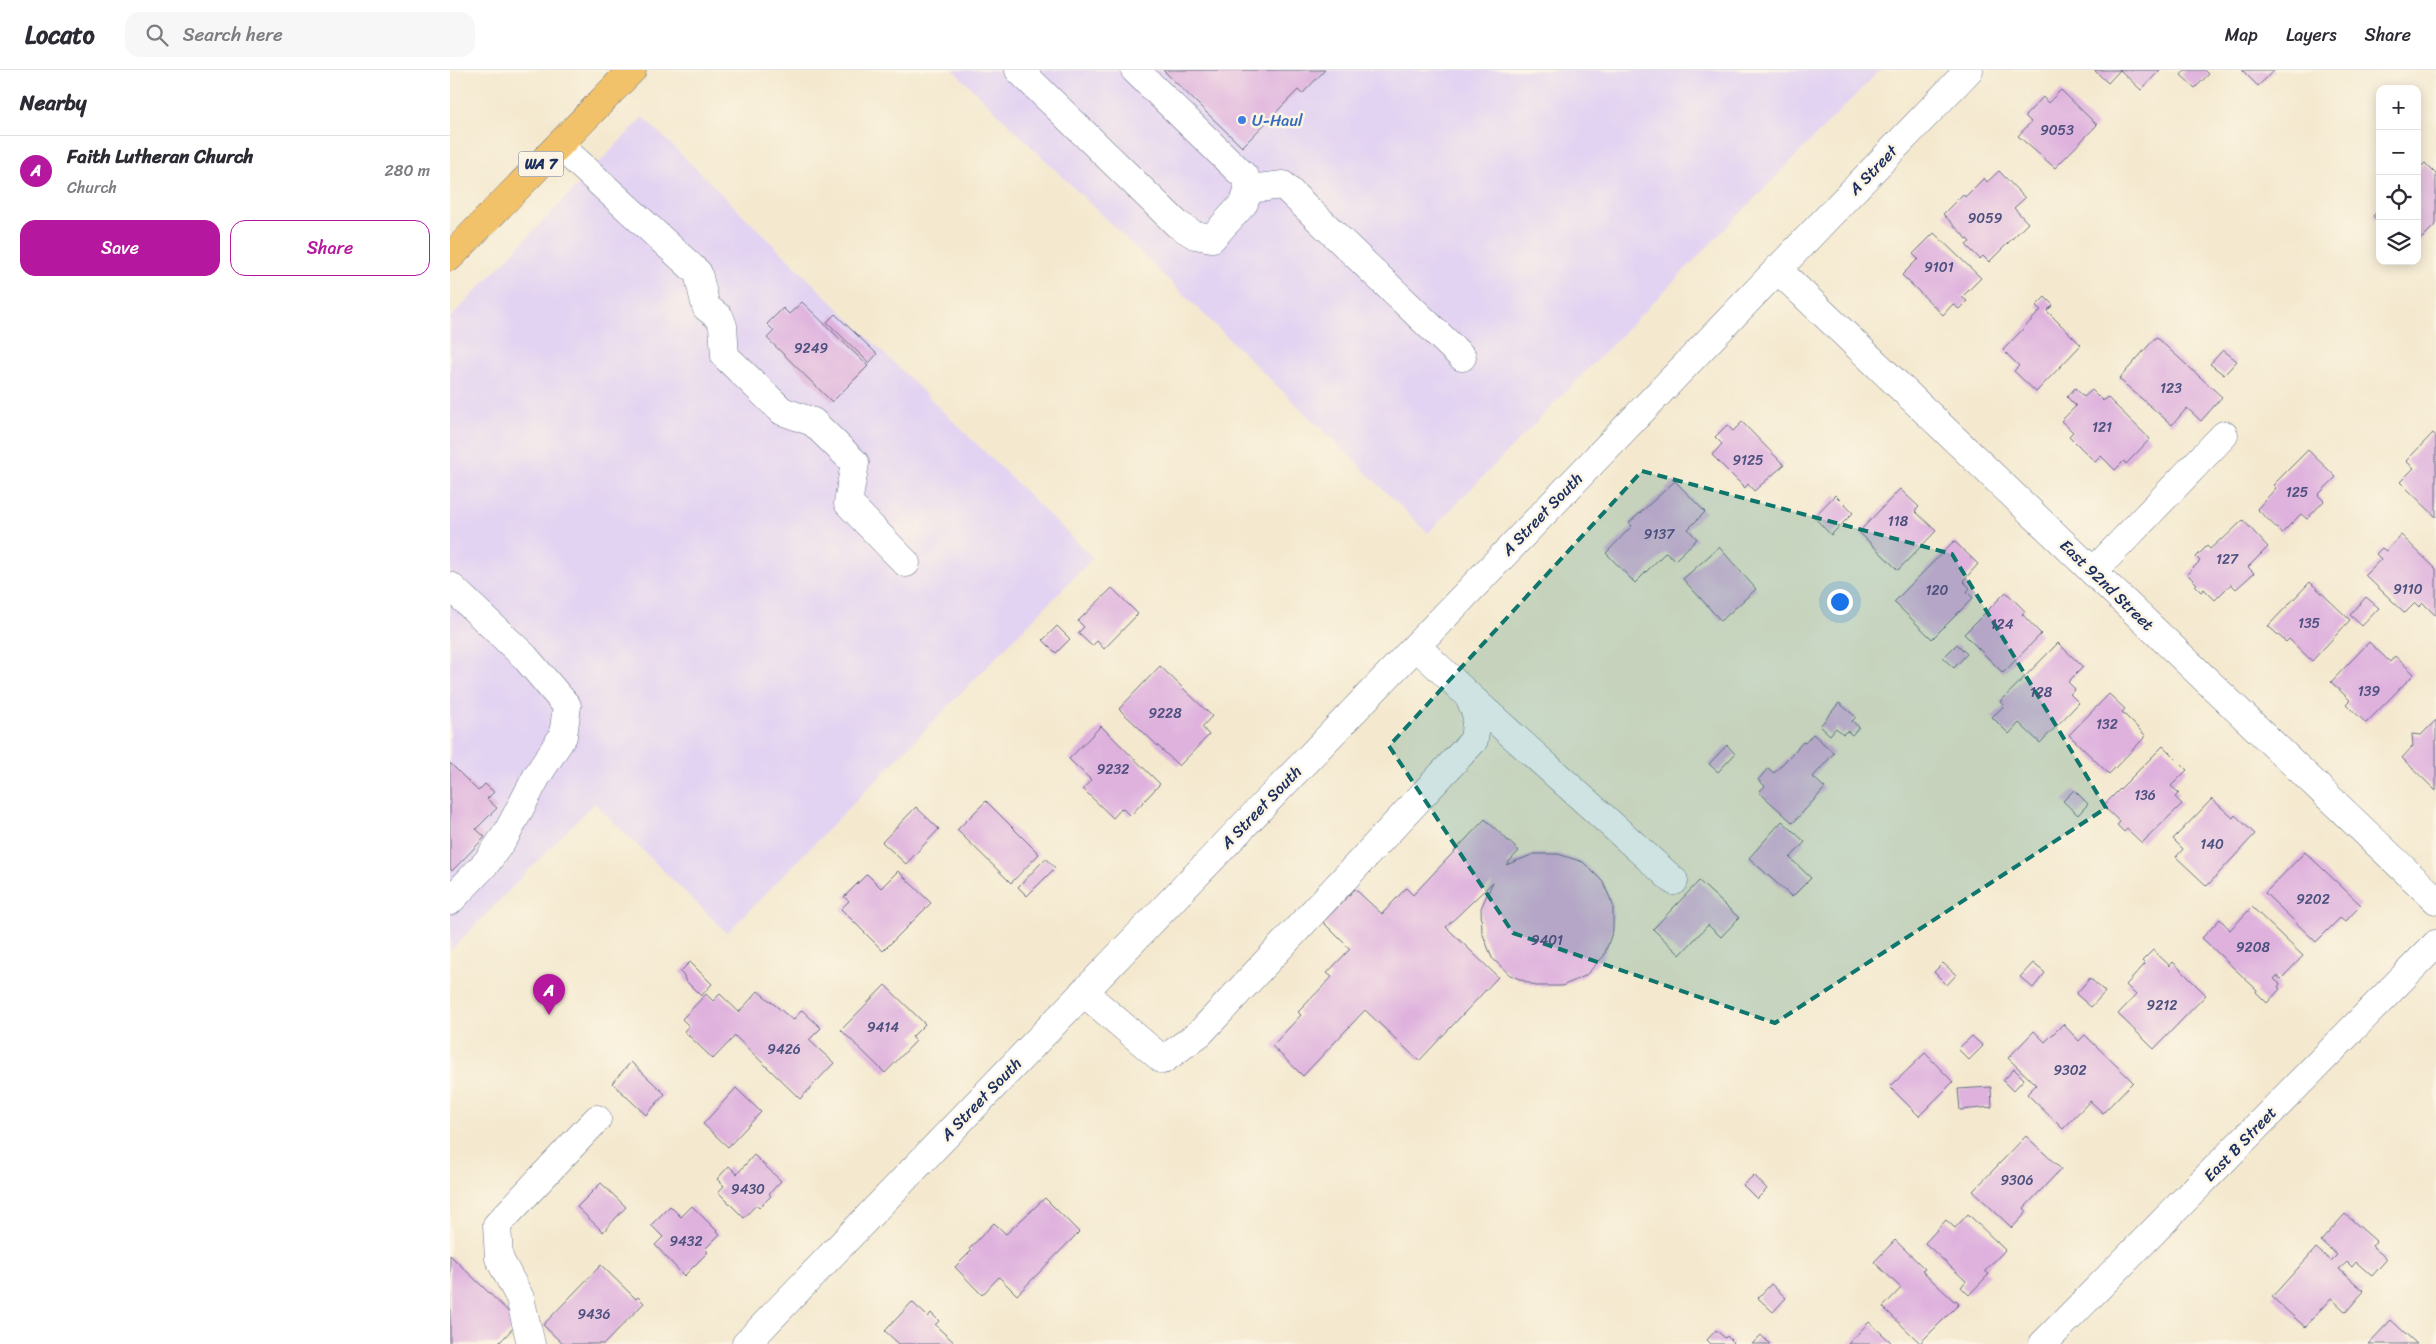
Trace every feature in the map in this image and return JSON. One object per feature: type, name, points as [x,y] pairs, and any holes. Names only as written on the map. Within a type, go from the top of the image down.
[{"type":"main road","name":"WA 7","points":[[450,257],[632,70]]},
{"type":"street","points":[[1020,70],[1178,224],[1194,235],[1212,238],[1244,203],[1249,189],[1244,177],[1135,70]]},
{"type":"street","name":"A Street","points":[[1777,269],[1969,70]]},
{"type":"street","points":[[559,145],[698,273],[706,307],[714,312],[723,326],[725,356],[782,411],[814,422],[855,463],[848,503],[906,563]]},
{"type":"street","points":[[1249,189],[1283,185],[1462,357]]},
{"type":"street","name":"East 92nd Street","points":[[1777,269],[2436,900]]},
{"type":"street","name":"A Street South","points":[[746,1344],[1777,269]]},
{"type":"street","points":[[2093,572],[2224,435]]},
{"type":"street","points":[[450,586],[525,657],[567,706],[563,736],[537,776],[507,833],[487,862],[450,901]]},
{"type":"street","points":[[1416,646],[1674,881]]},
{"type":"street","points":[[1083,992],[1163,1060],[1200,1032],[1474,740],[1477,716],[1469,696]]},
{"type":"street","name":"East B Street","points":[[2043,1344],[2436,944]]},
{"type":"street","points":[[531,1344],[520,1298],[499,1258],[497,1225],[597,1119]]},
{"type":"highlighted area","points":[[1642,471],[1952,554],[2106,808],[1775,1023],[1513,933],[1389,746]]},
{"type":"shaded area","points":[[953,70],[1880,70],[1428,533]]},
{"type":"shaded area","points":[[643,117],[1093,558],[727,933],[594,803],[450,951],[450,318]]},
{"type":"building","name":"U-Haul","points":[[1163,70],[1325,70],[1302,94],[1298,90],[1242,147]]},
{"type":"building","points":[[2094,70],[2120,70],[2108,83]]},
{"type":"building","points":[[2120,70],[2160,70],[2141,90]]},
{"type":"building","points":[[2185,70],[2205,70],[2209,74],[2195,88],[2181,75]]},
{"type":"building","points":[[2242,70],[2275,70],[2258,86]]},
{"type":"building","points":[[2061,90],[2097,125],[2055,168],[2018,136],[2031,122],[2025,116],[2043,97],[2048,103]]},
{"type":"building","points":[[2425,163],[2436,174],[2436,224],[2421,239],[2421,175],[2421,166]]},
{"type":"building","points":[[1999,171],[2025,198],[2014,208],[2028,223],[1989,262],[1983,256],[1980,259],[1966,245],[1970,242],[1943,214],[1963,194],[1965,197],[1984,178],[1987,182]]},
{"type":"building","points":[[1934,233],[1981,278],[1962,297],[1967,301],[1959,309],[1953,304],[1943,315],[1902,275],[1918,259],[1913,254]]},
{"type":"building","points":[[2045,297],[2053,305],[2047,311],[2081,345],[2036,392],[2014,371],[2019,366],[2003,350],[2041,310],[2036,306]]},
{"type":"building","points":[[802,302],[868,366],[832,402],[767,338],[774,331],[767,324],[783,308],[789,314]]},
{"type":"building","points":[[835,314],[877,354],[869,363],[827,322]]},
{"type":"building","points":[[2156,337],[2222,397],[2201,421],[2187,408],[2172,425],[2119,379]]},
{"type":"building","points":[[2223,350],[2237,361],[2224,375],[2210,364]]},
{"type":"building","points":[[2075,388],[2084,397],[2092,390],[2103,401],[2107,397],[2150,439],[2126,464],[2124,461],[2115,470],[2101,456],[2095,462],[2069,436],[2073,432],[2061,421],[2076,406],[2067,397]]},
{"type":"building","points":[[1742,422],[1784,465],[1754,491],[1748,484],[1745,488],[1712,455],[1722,444],[1715,437],[1727,425],[1733,431]]},
{"type":"building","points":[[2433,433],[2436,436],[2436,517],[2400,482],[2414,468],[2406,461]]},
{"type":"building","points":[[2308,450],[2336,477],[2318,495],[2324,501],[2307,519],[2301,514],[2282,533],[2257,509],[2276,488],[2273,485]]},
{"type":"building","points":[[1675,481],[1705,512],[1688,529],[1697,539],[1675,560],[1666,552],[1635,583],[1606,553],[1632,526],[1629,523]]},
{"type":"building","points":[[1900,489],[1919,507],[1915,511],[1936,531],[1898,570],[1859,532]]},
{"type":"building","points":[[1835,495],[1853,513],[1831,535],[1814,517]]},
{"type":"building","points":[[2243,520],[2268,547],[2248,567],[2254,573],[2236,589],[2231,584],[2215,600],[2204,589],[2201,592],[2195,586],[2197,584],[2187,574],[2200,561],[2196,557],[2207,546],[2210,549]]},
{"type":"building","points":[[2401,535],[2436,569],[2436,616],[2423,603],[2419,607],[2415,603],[2405,613],[2365,575],[2381,559],[2376,554],[2382,548],[2386,551]]},
{"type":"building","points":[[1954,541],[1978,564],[1963,581],[1970,588],[1967,592],[1973,598],[1932,639],[1894,602]]},
{"type":"building","points":[[1719,547],[1756,589],[1721,621],[1683,579]]},
{"type":"building","points":[[2310,582],[2350,620],[2312,661],[2289,639],[2286,642],[2268,626]]},
{"type":"building","points":[[1112,588],[1138,614],[1104,649],[1097,641],[1092,646],[1078,633],[1084,627],[1078,621]]},
{"type":"building","points":[[2006,592],[2025,611],[2022,614],[2041,634],[2003,673],[1964,634]]},
{"type":"building","points":[[2366,597],[2379,608],[2362,626],[2350,615]]},
{"type":"building","points":[[1057,626],[1070,639],[1056,653],[1043,640]]},
{"type":"building","points":[[2369,642],[2390,662],[2395,656],[2414,674],[2366,723],[2346,704],[2350,700],[2331,682]]},
{"type":"building","points":[[2058,643],[2083,667],[2068,682],[2075,689],[2070,694],[2079,703],[2040,743],[2019,723],[2009,734],[1992,717],[2004,706],[2000,702]]},
{"type":"building","points":[[1957,644],[1967,654],[1954,668],[1943,658]]},
{"type":"building","points":[[1160,666],[1212,716],[1202,727],[1209,735],[1179,766],[1119,709]]},
{"type":"building","points":[[2109,694],[2125,709],[2122,712],[2146,736],[2109,774],[2069,735]]},
{"type":"building","points":[[1839,703],[1856,717],[1852,721],[1859,727],[1852,735],[1847,731],[1843,734],[1836,728],[1830,735],[1820,726]]},
{"type":"building","points":[[2436,720],[2436,791],[2402,758],[2413,746],[2412,734],[2421,735]]},
{"type":"building","points":[[1101,726],[1160,784],[1130,816],[1122,808],[1113,818],[1083,789],[1091,780],[1069,759]]},
{"type":"building","points":[[1813,734],[1834,753],[1813,777],[1825,788],[1793,823],[1759,792],[1765,786],[1758,780],[1768,768],[1774,773]]},
{"type":"building","points":[[1727,745],[1735,754],[1718,772],[1709,764]]},
{"type":"building","points":[[2163,746],[2187,770],[2171,786],[2179,793],[2175,797],[2182,804],[2142,843],[2127,829],[2124,832],[2117,825],[2120,822],[2103,806]]},
{"type":"building","points":[[450,763],[478,791],[485,784],[494,792],[487,799],[497,808],[476,829],[485,837],[452,871],[450,868]]},
{"type":"building","points":[[2074,790],[2088,804],[2078,815],[2063,801]]},
{"type":"building","points":[[2212,799],[2233,818],[2235,815],[2255,834],[2207,886],[2176,857],[2183,849],[2173,839]]},
{"type":"building","points":[[986,801],[1039,854],[1011,883],[957,830]]},
{"type":"building","points":[[916,807],[939,829],[906,864],[882,842]]},
{"type":"building","points":[[1485,819],[1519,851],[1506,865],[1534,854],[1558,854],[1583,862],[1603,882],[1613,905],[1613,930],[1604,956],[1585,976],[1562,986],[1536,986],[1510,975],[1492,958],[1482,932],[1481,908],[1493,882],[1446,927],[1498,977],[1419,1061],[1365,1010],[1303,1076],[1272,1046],[1301,1015],[1298,1012],[1332,977],[1327,973],[1350,949],[1323,922],[1355,889],[1382,914],[1406,888],[1413,895]]},
{"type":"building","points":[[1782,821],[1805,842],[1790,858],[1811,878],[1792,897],[1749,858]]},
{"type":"building","points":[[2305,852],[2361,905],[2345,922],[2340,918],[2316,942],[2265,893]]},
{"type":"building","points":[[1046,858],[1055,868],[1027,896],[1018,887]]},
{"type":"building","points":[[898,871],[931,903],[883,951],[841,909],[849,901],[844,897],[867,874],[881,888]]},
{"type":"building","points":[[1699,881],[1739,918],[1721,937],[1708,925],[1680,955],[1653,929]]},
{"type":"building","points":[[2252,907],[2303,956],[2281,979],[2277,976],[2274,979],[2280,984],[2278,987],[2280,989],[2267,1003],[2256,992],[2257,990],[2202,938],[2220,919],[2230,930]]},
{"type":"building","points":[[2153,950],[2170,966],[2173,962],[2206,995],[2154,1049],[2118,1014],[2136,995],[2126,985],[2145,964],[2142,961]]},
{"type":"building","points":[[690,962],[712,984],[701,996],[684,979],[685,977],[680,972]]},
{"type":"building","points":[[1943,963],[1956,975],[1947,985],[1934,972]]},
{"type":"building","points":[[2033,963],[2045,973],[2033,988],[2020,977]]},
{"type":"building","points":[[2090,978],[2105,992],[2091,1007],[2076,994]]},
{"type":"building","points":[[885,985],[925,1024],[912,1037],[916,1041],[885,1073],[841,1030]]},
{"type":"building","points":[[758,991],[793,1020],[802,1010],[821,1028],[809,1040],[834,1063],[800,1099],[735,1036],[713,1059],[684,1031],[689,1026],[682,1019],[706,994],[713,1001],[720,994],[739,1012]]},
{"type":"building","points":[[2063,1024],[2079,1041],[2085,1035],[2133,1082],[2103,1113],[2090,1101],[2063,1129],[2027,1094],[2036,1085],[2008,1058],[2034,1031],[2045,1042]]},
{"type":"building","points":[[1972,1036],[1983,1046],[1969,1060],[1958,1049]]},
{"type":"building","points":[[1925,1053],[1953,1082],[1919,1116],[1890,1087]]},
{"type":"building","points":[[631,1062],[665,1094],[646,1115],[612,1083]]},
{"type":"building","points":[[2014,1069],[2024,1079],[2013,1091],[2003,1081]]},
{"type":"building","points":[[1991,1087],[1992,1107],[1960,1110],[1958,1089]]},
{"type":"building","points":[[736,1088],[761,1112],[728,1147],[703,1124]]},
{"type":"building","points":[[2026,1136],[2061,1169],[2024,1208],[2027,1212],[2012,1228],[1973,1191]]},
{"type":"building","points":[[754,1155],[781,1181],[769,1194],[771,1196],[759,1208],[756,1205],[744,1218],[718,1192],[724,1186],[717,1179],[729,1166],[737,1174]]},
{"type":"building","points":[[1754,1175],[1767,1189],[1757,1199],[1743,1185]]},
{"type":"building","points":[[601,1183],[626,1207],[603,1232],[577,1207]]},
{"type":"building","points":[[1045,1198],[1079,1232],[1017,1295],[999,1277],[982,1295],[955,1267],[994,1223],[1006,1234]]},
{"type":"building","points":[[670,1206],[681,1217],[692,1206],[720,1234],[705,1249],[708,1252],[684,1276],[655,1245],[663,1237],[651,1225]]},
{"type":"building","points":[[1968,1214],[2005,1250],[1985,1271],[1989,1274],[1969,1295],[1961,1287],[1966,1281],[1925,1243],[1946,1220],[1955,1228]]},
{"type":"building","points":[[2345,1214],[2376,1241],[2372,1246],[2387,1259],[2372,1276],[2356,1262],[2352,1267],[2347,1262],[2339,1269],[2364,1291],[2346,1312],[2331,1298],[2305,1327],[2272,1297],[2316,1248],[2331,1261],[2337,1255],[2321,1241]]},
{"type":"building","points":[[1895,1240],[1925,1269],[1922,1271],[1959,1304],[1920,1343],[1883,1307],[1901,1288],[1874,1262]]},
{"type":"building","points":[[450,1255],[519,1322],[498,1344],[450,1344]]},
{"type":"building","points":[[601,1265],[636,1299],[638,1297],[644,1303],[604,1344],[563,1344],[543,1325]]},
{"type":"building","points":[[1771,1284],[1786,1298],[1773,1312],[1758,1298]]},
{"type":"building","points":[[912,1302],[928,1317],[931,1313],[939,1321],[935,1325],[956,1344],[899,1344],[885,1331]]},
{"type":"building","points":[[2391,1320],[2417,1344],[2368,1344]]},
{"type":"building","points":[[1869,1322],[1893,1344],[1848,1344]]},
{"type":"building","points":[[1716,1330],[1725,1338],[1727,1336],[1735,1344],[1711,1344],[1707,1340]]},
{"type":"building","points":[[1761,1335],[1770,1344],[1752,1344]]},
{"type":"place","name":"U-Haul","points":[[1242,120]]},
{"type":"place","name":"Faith Lutheran Church","points":[[549,1015]]}]
